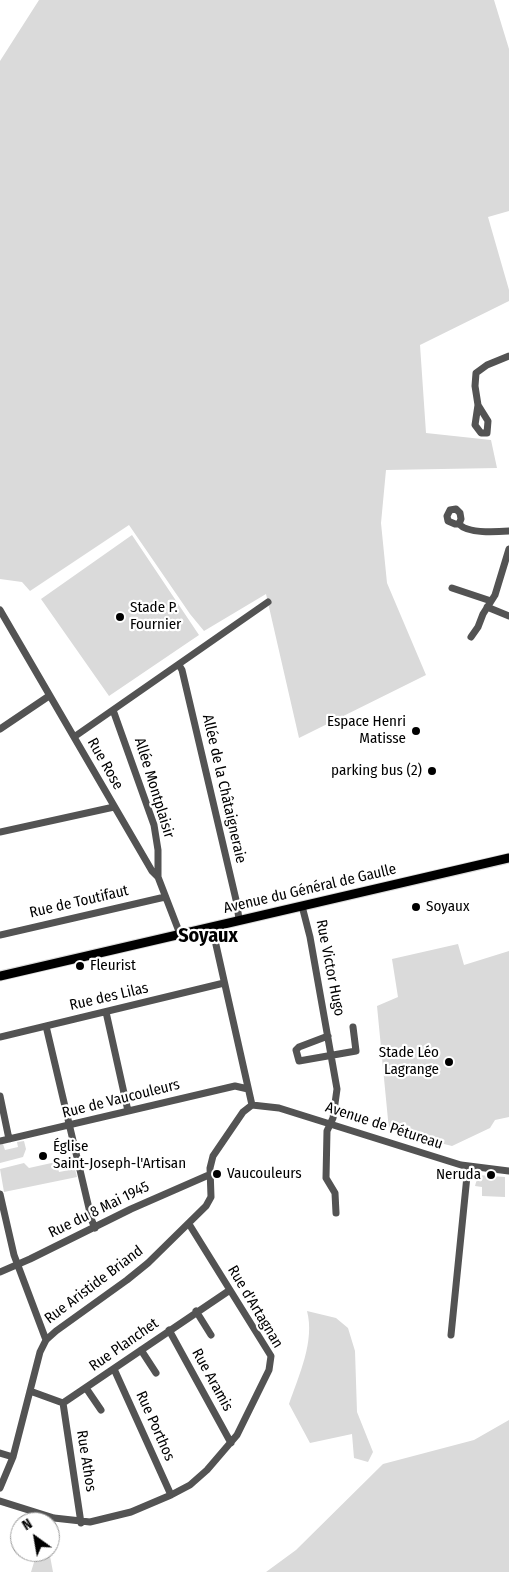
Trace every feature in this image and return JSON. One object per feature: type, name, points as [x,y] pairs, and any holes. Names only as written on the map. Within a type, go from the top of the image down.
[{"type":"main road","name":"Avenue du Général de Gaulle","points":[[0,976],[509,858]]},
{"type":"street","points":[[478,405],[475,386],[476,373],[487,365],[509,356]]},
{"type":"street","points":[[459,524],[466,529],[490,532],[509,531]]},
{"type":"street","points":[[470,637],[478,627],[495,595],[509,549]]},
{"type":"street","points":[[452,588],[489,604],[509,616]]},
{"type":"street","points":[[74,737],[268,602]]},
{"type":"street","name":"Rue Rose","points":[[0,610],[114,807],[152,871],[158,877],[164,897],[180,934]]},
{"type":"street","name":"Allée de la Châtaigneraie","points":[[178,665],[182,670],[240,920]]},
{"type":"street","points":[[0,729],[50,696]]},
{"type":"street","name":"Allée Montplaisir","points":[[113,710],[154,825],[158,850],[158,877]]},
{"type":"street","points":[[0,832],[114,807]]},
{"type":"street","name":"Rue de Toutifaut","points":[[0,935],[164,897]]},
{"type":"street","name":"Rue Victor Hugo","points":[[302,906],[310,938],[338,1089],[327,1131],[326,1178],[335,1193],[336,1213]]},
{"type":"street","points":[[212,927],[252,1104]]},
{"type":"street","name":"Rue des Lilas","points":[[0,1037],[224,983]]},
{"type":"street","points":[[106,1012],[128,1111]]},
{"type":"street","points":[[46,1026],[94,1228]]},
{"type":"street","points":[[332,1056],[356,1051],[353,1027]]},
{"type":"street","name":"Rue Victor Hugo","points":[[328,1036],[299,1047],[296,1050],[299,1061],[332,1056]]},
{"type":"street","name":"Rue de Vaucouleurs","points":[[0,1141],[235,1086],[248,1089]]},
{"type":"street","points":[[0,1096],[9,1139]]},
{"type":"street","name":"Avenue de Pétureau","points":[[252,1104],[279,1108],[468,1166],[509,1171]]},
{"type":"street","name":"Rue Aristide Briand","points":[[0,1488],[13,1457],[40,1352],[46,1340],[128,1280],[206,1206],[211,1197],[211,1162],[213,1156],[243,1112],[252,1104]]},
{"type":"street","points":[[451,1335],[468,1166]]},
{"type":"street","name":"Rue du 8 Mai 1945","points":[[0,1272],[131,1209],[211,1174]]},
{"type":"street","points":[[0,1194],[17,1264],[46,1340]]},
{"type":"street","name":"Rue d'Artagnan","points":[[0,1501],[23,1510],[81,1523],[106,1520],[131,1512],[171,1495],[190,1484],[207,1470],[237,1435],[264,1382],[269,1370],[271,1356],[189,1224]]},
{"type":"street","name":"Rue Planchet","points":[[63,1403],[196,1311],[230,1290]]},
{"type":"street","points":[[196,1311],[212,1334]]},
{"type":"street","name":"Rue Aramis","points":[[168,1330],[231,1443]]},
{"type":"street","points":[[141,1350],[156,1373]]},
{"type":"street","name":"Rue Porthos","points":[[114,1368],[171,1495]]},
{"type":"street","points":[[86,1388],[101,1410]]},
{"type":"street","points":[[30,1390],[63,1403]]},
{"type":"street","name":"Rue Athos","points":[[63,1403],[81,1523]]},
{"type":"street","points":[[0,1453],[13,1457]]},
{"type":"shaded area","points":[[39,0],[494,0],[509,49],[509,211],[488,217],[509,290],[509,301],[420,345],[426,433],[491,440],[497,468],[386,470],[381,523],[387,583],[426,675],[299,738],[266,594],[204,631],[190,614],[129,525],[30,591],[22,582],[0,579],[0,61]]},
{"type":"shaded area","name":"Stade P. Fournier","points":[[132,535],[199,635],[109,696],[41,599]]},
{"type":"shaded area","points":[[458,944],[464,965],[509,951],[509,1117],[495,1120],[490,1128],[452,1146],[389,1130],[377,1006],[398,997],[392,959]]},
{"type":"shaded area","points":[[24,1141],[26,1149],[23,1157],[0,1163],[0,1145],[3,1144],[5,1150],[18,1147],[17,1142]]},
{"type":"shaded area","points":[[56,1162],[59,1172],[75,1169],[77,1177],[4,1192],[0,1169],[24,1163],[29,1168]]},
{"type":"shaded area","points":[[478,1175],[505,1177],[505,1197],[482,1196],[482,1187],[475,1186]]},
{"type":"shaded area","points":[[307,1311],[336,1318],[348,1328],[355,1351],[357,1412],[373,1452],[368,1462],[354,1458],[352,1434],[310,1443],[289,1404],[305,1358],[309,1334]]},
{"type":"shaded area","points":[[509,1420],[509,1572],[266,1572],[296,1550],[383,1464],[474,1440]]},
{"type":"shaded area","points":[[34,1562],[51,1562],[53,1572],[31,1572]]},
{"type":"place","name":"Stade P. Fournier","points":[[120,617]]},
{"type":"place","name":"Espace Henri Matisse","points":[[416,731]]},
{"type":"place","name":"parking bus (2)","points":[[432,771]]},
{"type":"place","name":"Soyaux","points":[[416,907]]},
{"type":"place","name":"Fleurist","points":[[80,966]]},
{"type":"place","name":"Stade Léo Lagrange","points":[[449,1062]]},
{"type":"place","name":"Église Saint-Joseph-l'Artisan","points":[[43,1156]]},
{"type":"place","name":"Vaucouleurs","points":[[217,1174]]},
{"type":"place","name":"Neruda","points":[[491,1175]]},
{"type":"district","name":"Soyaux","points":[[208,936]]}]
